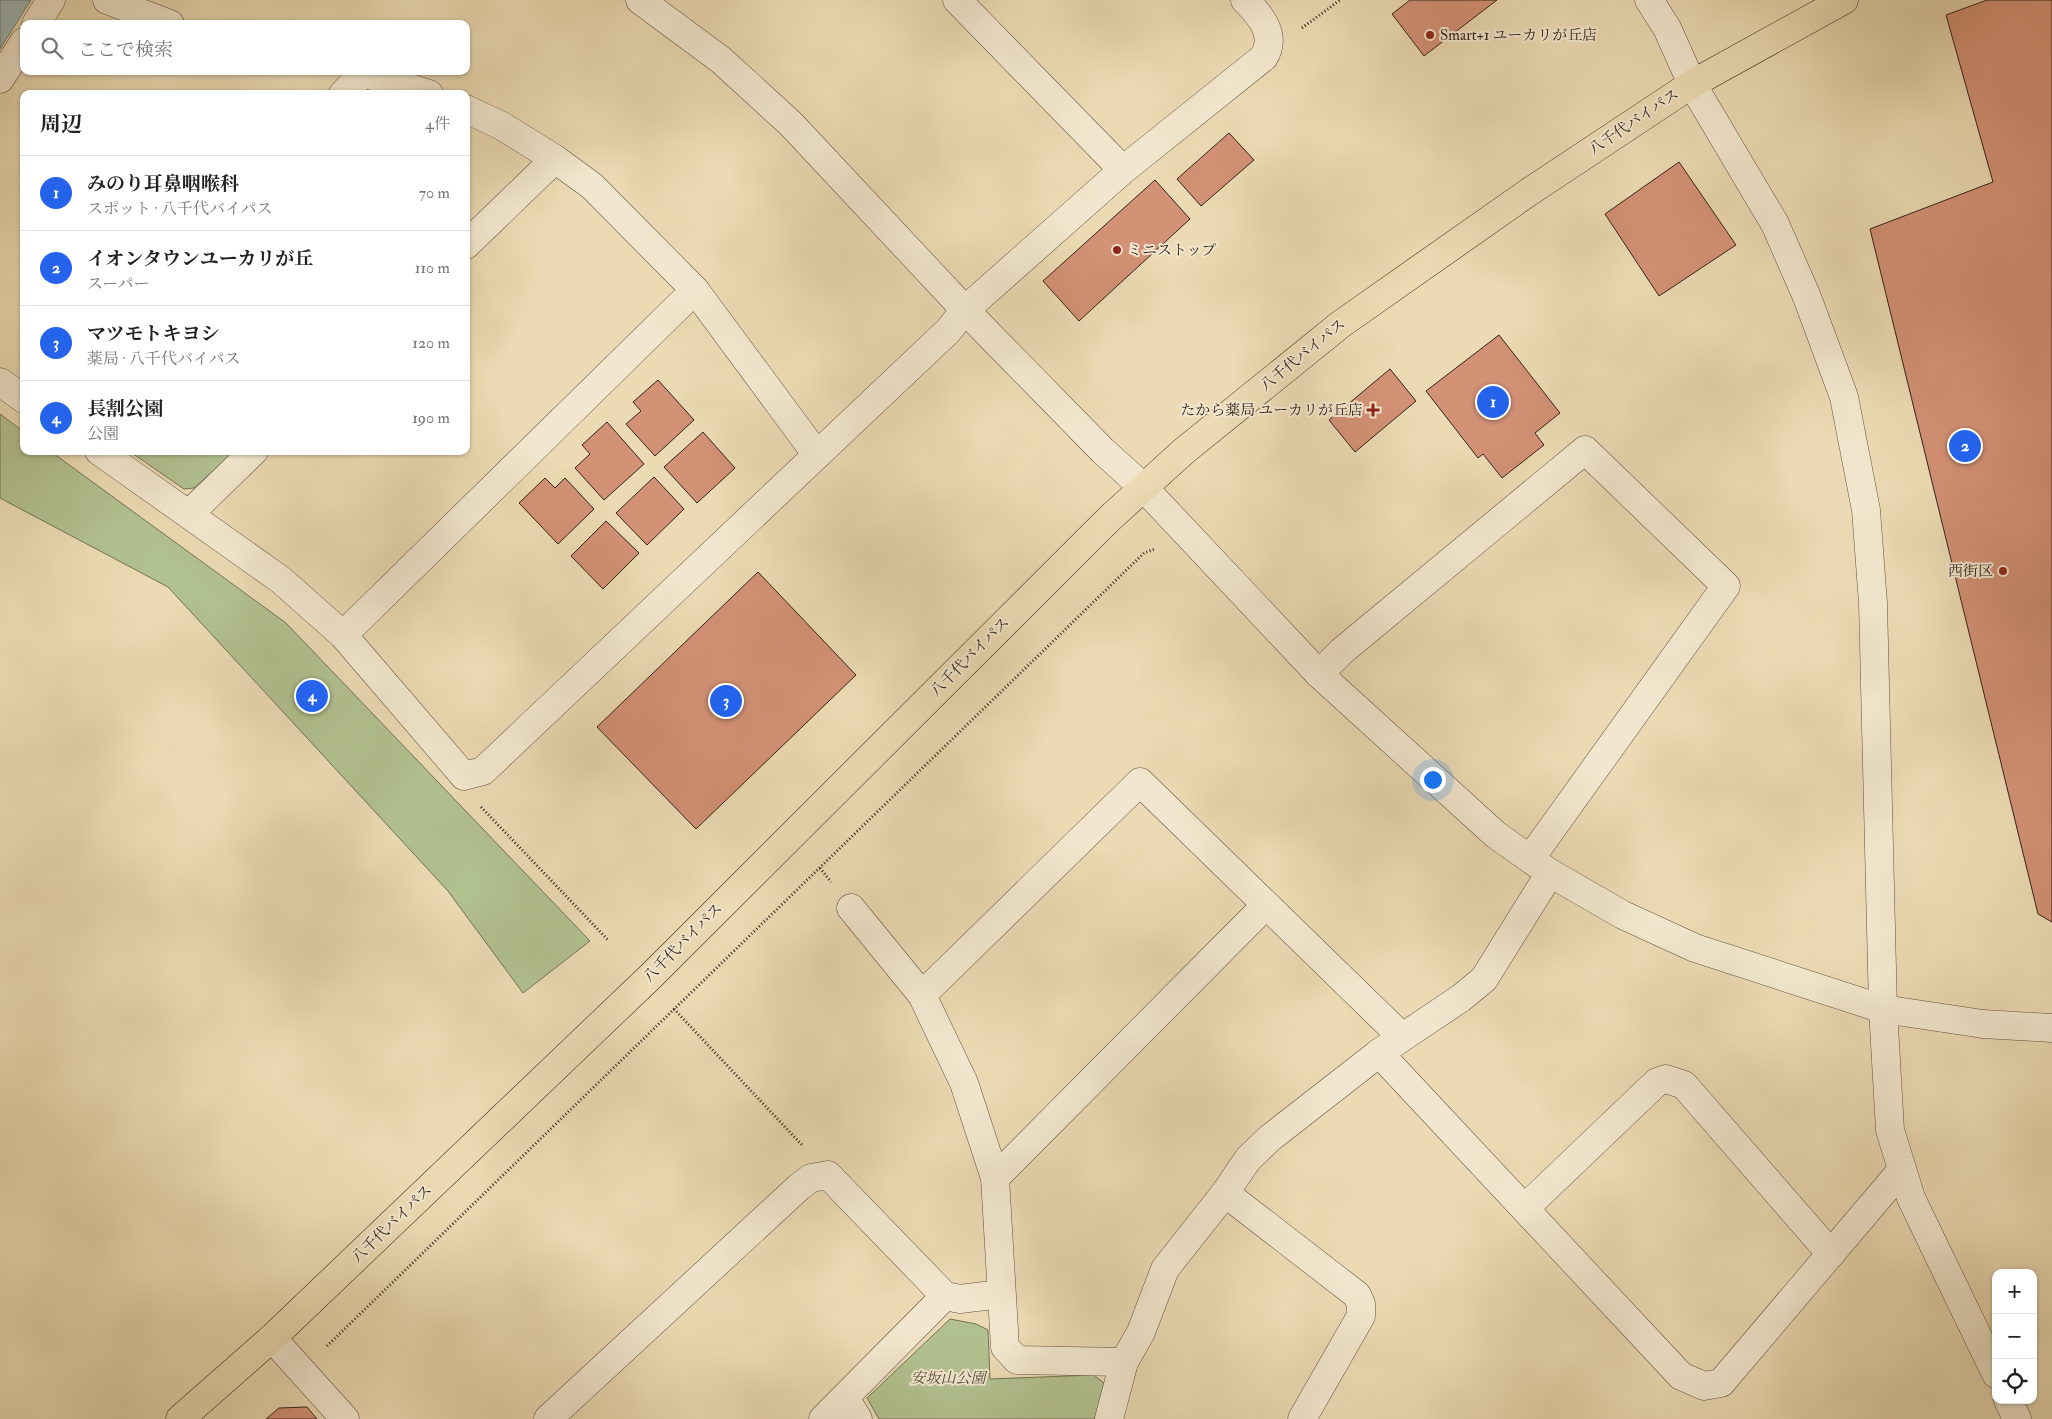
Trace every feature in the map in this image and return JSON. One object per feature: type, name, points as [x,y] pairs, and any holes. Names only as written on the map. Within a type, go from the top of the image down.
[{"type":"highway","name":"八千代バイパス","points":[[180,1419],[272,1338],[651,976],[1110,518],[1184,451],[1341,324],[1529,192],[1692,84],[1844,0]]},
{"type":"street","points":[[38,20],[51,0]]},
{"type":"street","points":[[107,0],[160,20]]},
{"type":"street","points":[[640,0],[721,60],[791,124],[965,310],[1103,450],[1144,488],[1319,674],[1438,785],[1496,835],[1540,866],[1623,915],[1694,948],[1883,1009],[1984,1024],[2052,1028]]},
{"type":"street","points":[[957,0],[1122,170]]},
{"type":"street","points":[[105,455],[280,580],[343,635],[464,776],[483,771],[948,331],[965,310],[1122,170],[1264,57],[1270,47],[1267,26],[1261,16],[1245,0]]},
{"type":"street","points":[[1649,0],[1667,28],[1692,84],[1775,224],[1807,297],[1844,397],[1866,510],[1873,603],[1883,1009],[1890,1130],[1901,1171],[1911,1198],[1992,1366]]},
{"type":"street","points":[[0,79],[20,48]]},
{"type":"street","points":[[346,90],[358,75]]},
{"type":"street","points":[[369,75],[416,90]]},
{"type":"street","points":[[470,111],[502,126],[555,159],[592,186],[695,290],[817,455]]},
{"type":"street","points":[[470,241],[555,159]]},
{"type":"street","points":[[343,635],[695,290]]},
{"type":"street","points":[[0,382],[20,396]]},
{"type":"street","points":[[1109,1419],[1124,1362],[1141,1332],[1164,1269],[1224,1193],[1248,1159],[1270,1138],[1379,1052],[1461,998],[1484,979],[1540,866],[1726,586],[1586,450],[1342,651],[1319,674]]},
{"type":"street","points":[[189,514],[250,455]]},
{"type":"street","points":[[922,995],[1140,782],[1401,1036]]},
{"type":"street","points":[[995,1178],[1266,906]]},
{"type":"street","points":[[851,908],[922,995],[964,1083],[995,1178],[1005,1347],[1017,1360],[1124,1362]]},
{"type":"street","points":[[1379,1052],[1681,1376],[1704,1386],[1721,1383],[1901,1171]]},
{"type":"street","points":[[1524,1208],[1657,1082],[1666,1079],[1684,1085],[1831,1254]]},
{"type":"street","points":[[548,1419],[811,1178],[828,1176],[945,1296],[960,1299],[1001,1294]]},
{"type":"street","points":[[1224,1193],[1357,1295],[1361,1304],[1361,1316],[1352,1334],[1302,1419]]},
{"type":"street","points":[[823,1419],[852,1408],[945,1296]]},
{"type":"street","points":[[272,1338],[345,1419]]},
{"type":"street","points":[[2010,1404],[2017,1419]]},
{"type":"path","points":[[323,1350],[1144,553],[1157,548]]},
{"type":"path","points":[[464,776],[481,806],[608,940]]},
{"type":"path","points":[[674,1009],[828,1176]]},
{"type":"green space","points":[[0,414],[20,429],[20,455],[55,455],[286,623],[590,941],[523,993],[448,891],[168,587],[0,498]]},
{"type":"green space","points":[[135,455],[231,455],[194,488],[184,489]]},
{"type":"green space","name":"安坂山公園","points":[[950,1319],[976,1324],[988,1330],[990,1379],[1094,1375],[1105,1384],[1095,1419],[879,1419],[867,1398]]},
{"type":"water","points":[[0,0],[31,0],[0,49]]},
{"type":"building","name":"Smart+1 ユーカリが丘店","points":[[1410,0],[1497,0],[1424,56],[1392,14]]},
{"type":"building","name":"西街区","points":[[1987,0],[2052,0],[2052,922],[2038,914],[1870,229],[1993,182],[1946,15]]},
{"type":"building","points":[[1229,133],[1254,160],[1201,206],[1177,179]]},
{"type":"building","points":[[1679,162],[1736,245],[1659,296],[1605,214]]},
{"type":"building","name":"ミニストップ","points":[[1155,180],[1190,219],[1079,321],[1043,281]]},
{"type":"building","points":[[1499,335],[1560,413],[1535,433],[1544,445],[1502,478],[1483,454],[1478,458],[1426,391]]},
{"type":"building","name":"たから薬局 ユーカリが丘店","points":[[1390,369],[1416,401],[1355,452],[1329,420]]},
{"type":"building","points":[[658,380],[694,420],[655,456],[626,424],[641,411],[633,402]]},
{"type":"building","points":[[607,422],[644,464],[604,500],[575,468],[590,454],[582,445]]},
{"type":"building","points":[[703,432],[735,468],[697,503],[664,467]]},
{"type":"building","points":[[654,477],[684,509],[647,545],[616,513]]},
{"type":"building","points":[[545,478],[555,488],[565,478],[594,509],[558,544],[519,503]]},
{"type":"building","points":[[606,521],[639,553],[603,589],[571,556]]},
{"type":"building","points":[[758,572],[856,675],[696,829],[597,727]]},
{"type":"building","points":[[307,1407],[317,1419],[266,1419],[279,1408]]},
{"type":"place","name":"Smart+1 ユーカリが丘店","points":[[1430,35]]},
{"type":"place","name":"ミニストップ","points":[[1117,250]]},
{"type":"place","name":"みのり耳鼻咽喉科","points":[[1493,402]]},
{"type":"place","name":"たから薬局 ユーカリが丘店","points":[[1373,410]]},
{"type":"place","name":"イオンタウンユーカリが丘","points":[[1965,446]]},
{"type":"place","name":"西街区","points":[[2003,571]]},
{"type":"place","name":"長割公園","points":[[312,696]]},
{"type":"place","name":"マツモトキヨシ","points":[[726,701]]}]
